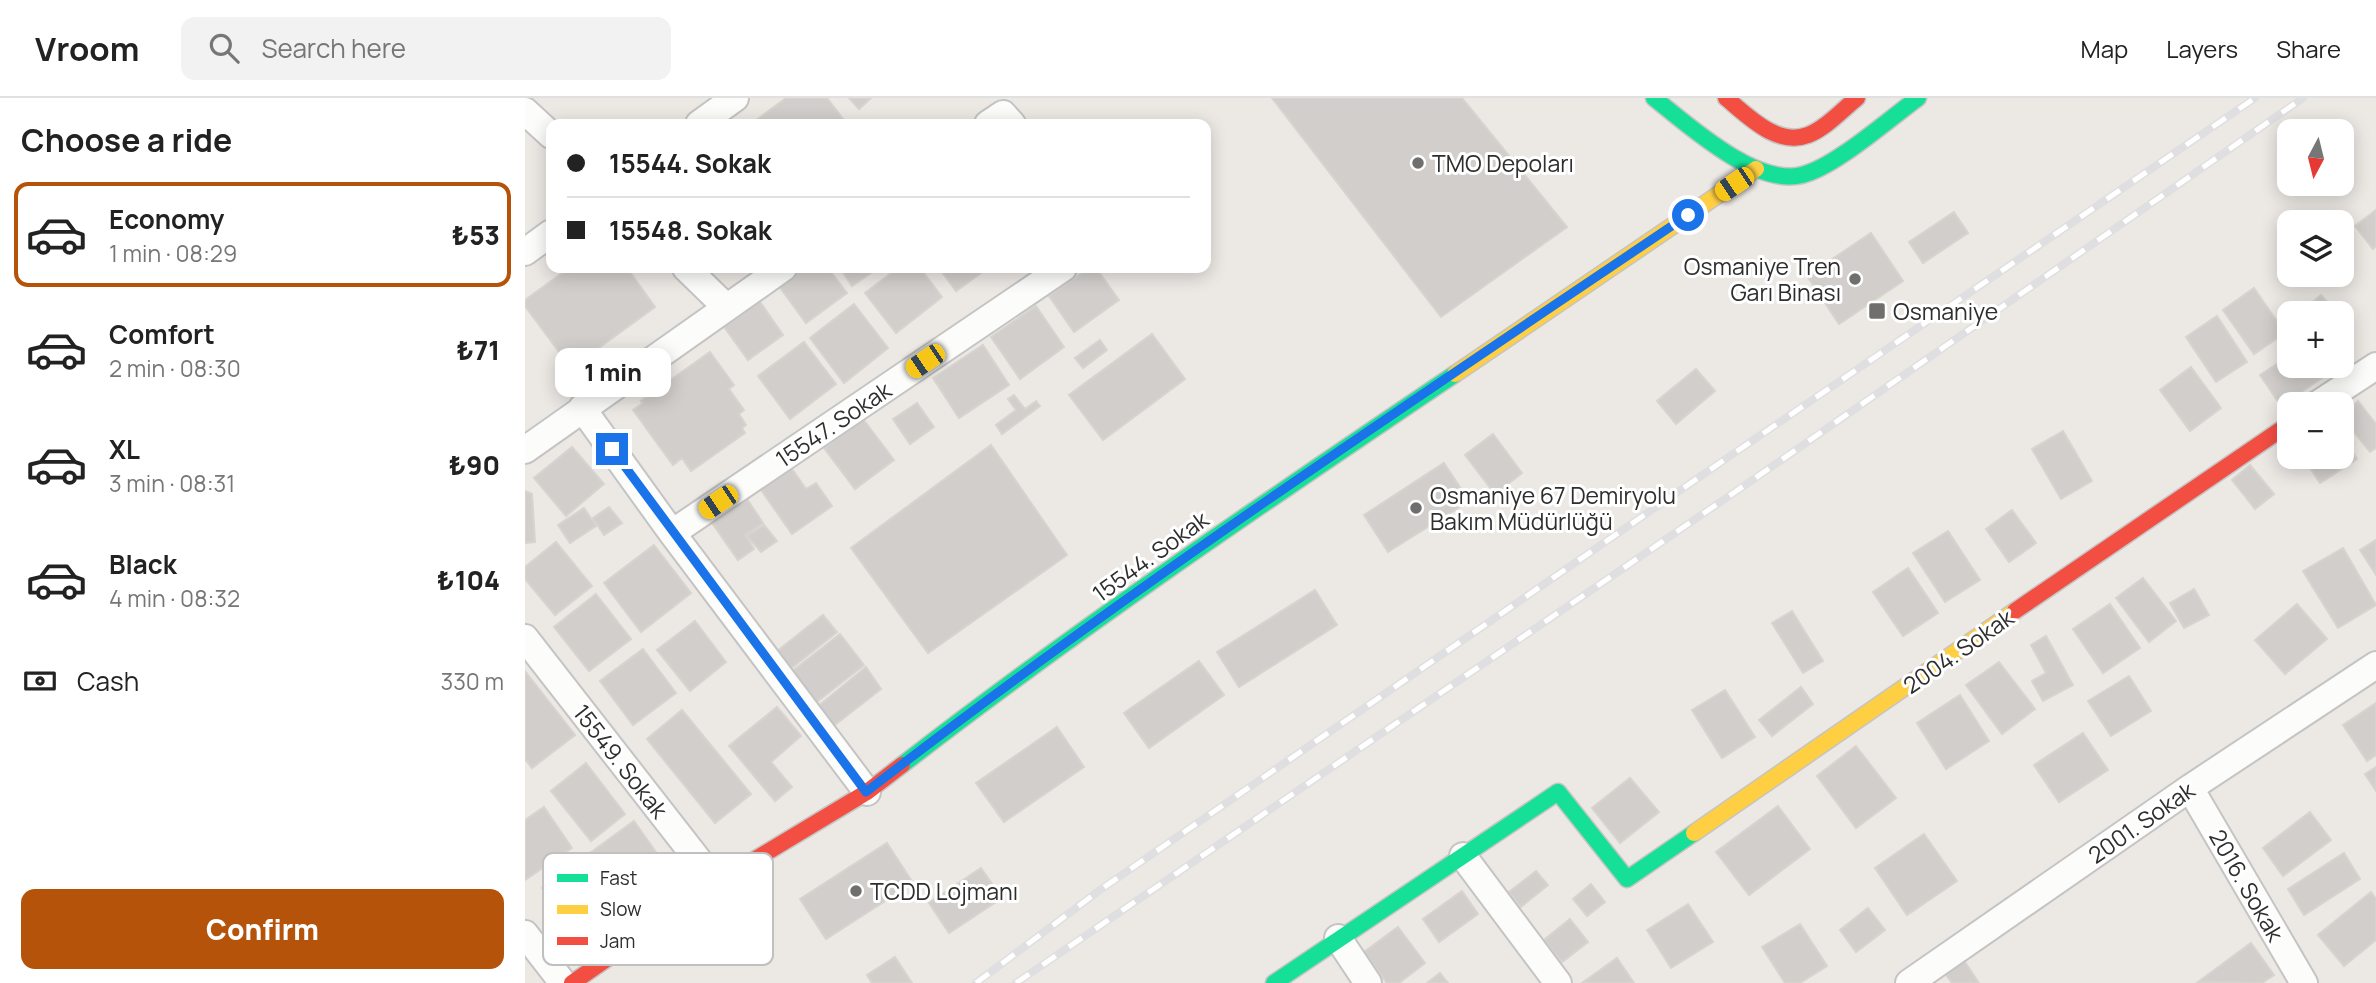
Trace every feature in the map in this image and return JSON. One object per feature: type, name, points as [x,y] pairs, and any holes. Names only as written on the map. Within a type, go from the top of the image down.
[{"type":"street","points":[[706,119],[735,98]]},
{"type":"street","points":[[1654,98],[1720,147],[1756,169],[1788,177],[1815,171],[1919,98]]},
{"type":"street","points":[[1725,98],[1772,132],[1789,138],[1808,135],[1857,98]]},
{"type":"street","points":[[525,111],[546,130]]},
{"type":"street","name":"15544. Sokak","points":[[765,853],[866,792],[965,716],[1236,522],[1756,169]]},
{"type":"street","points":[[525,252],[546,237]]},
{"type":"street","points":[[691,273],[726,307]]},
{"type":"street","points":[[525,450],[776,273]]},
{"type":"street","name":"15547. Sokak","points":[[672,533],[1056,273]]},
{"type":"street","points":[[2336,392],[2376,366]]},
{"type":"street","points":[[582,408],[866,792]]},
{"type":"street","name":"2004. Sokak","points":[[1463,856],[1558,792],[1627,879],[2277,432]]},
{"type":"street","name":"15549. Sokak","points":[[525,638],[693,853]]},
{"type":"street","name":"2001. Sokak","points":[[1909,983],[2190,788],[2376,665]]},
{"type":"street","name":"2016. Sokak","points":[[2190,788],[2304,983]]},
{"type":"street","points":[[1274,983],[1463,856],[1558,983]]},
{"type":"street","points":[[525,934],[543,958]]},
{"type":"street","points":[[1338,938],[1368,983]]},
{"type":"street","points":[[548,965],[562,983]]},
{"type":"street","name":"15544. Sokak","points":[[572,983],[598,965]]},
{"type":"building","points":[[786,98],[827,98],[843,119],[758,119]]},
{"type":"building","points":[[849,98],[871,98],[859,109]]},
{"type":"building","name":"TMO Depoları","points":[[1272,98],[1462,98],[1567,227],[1441,317]]},
{"type":"building","points":[[2376,210],[2376,246],[2373,249],[2355,226]]},
{"type":"building","points":[[1954,212],[1968,233],[1923,263],[1909,242]]},
{"type":"building","name":"Osmaniye Tren Garı Binası","points":[[1871,233],[1903,281],[1839,324],[1807,276]]},
{"type":"building","points":[[562,273],[631,273],[655,307],[571,368],[525,306],[525,300]]},
{"type":"building","points":[[780,273],[832,273],[847,293],[806,323],[773,278]]},
{"type":"building","points":[[843,273],[871,273],[852,286]]},
{"type":"building","points":[[891,273],[924,273],[942,297],[896,333],[865,293]]},
{"type":"building","points":[[943,273],[981,273],[956,291]]},
{"type":"building","points":[[1082,273],[1100,273],[1119,300],[1074,332],[1049,296]]},
{"type":"building","points":[[2254,288],[2277,321],[2277,338],[2254,354],[2223,310]]},
{"type":"building","points":[[2321,295],[2326,301],[2314,301]]},
{"type":"building","points":[[758,299],[783,335],[748,360],[722,324]]},
{"type":"building","points":[[854,304],[888,348],[844,383],[810,338]]},
{"type":"building","points":[[1036,306],[1064,347],[1020,379],[991,337]]},
{"type":"building","points":[[2217,316],[2247,362],[2216,382],[2186,337]]},
{"type":"building","points":[[1152,334],[1185,379],[1103,440],[1069,395]]},
{"type":"building","points":[[1100,340],[1107,350],[1083,368],[1075,358]]},
{"type":"building","points":[[804,342],[836,384],[790,419],[758,376]]},
{"type":"building","points":[[983,345],[1009,385],[959,418],[933,378]]},
{"type":"building","points":[[710,352],[734,385],[729,389],[744,410],[739,414],[746,425],[742,428],[745,433],[691,471],[682,458],[673,465],[633,410],[643,403],[641,401]]},
{"type":"building","points":[[2277,364],[2277,378],[2322,378],[2302,392],[2277,392],[2277,400],[2260,375]]},
{"type":"building","points":[[2191,367],[2221,408],[2190,431],[2160,390]]},
{"type":"building","points":[[1696,369],[1715,391],[1676,424],[1657,401]]},
{"type":"building","points":[[1014,395],[1025,409],[1036,401],[1040,406],[1002,434],[996,425],[1016,410],[1008,399]]},
{"type":"building","points":[[2358,401],[2376,424],[2376,448],[2370,452],[2354,432],[2354,405]]},
{"type":"building","points":[[917,403],[934,427],[910,444],[893,419]]},
{"type":"building","points":[[863,419],[894,460],[855,489],[824,448]]},
{"type":"building","points":[[2063,431],[2092,481],[2061,499],[2032,449]]},
{"type":"building","points":[[1493,434],[1522,473],[1495,494],[1465,455]]},
{"type":"building","points":[[991,445],[1067,555],[928,653],[851,548]]},
{"type":"building","points":[[572,447],[604,484],[566,516],[534,478]]},
{"type":"building","name":"Osmaniye 67 Demiryolu Bakım Müdürlüğü","points":[[1444,463],[1469,501],[1388,552],[1364,515]]},
{"type":"building","points":[[2250,465],[2274,494],[2255,509],[2232,480]]},
{"type":"building","points":[[790,466],[806,489],[816,483],[832,506],[792,534],[759,487]]},
{"type":"building","points":[[2311,469],[2342,469],[2320,483]]},
{"type":"building","points":[[525,491],[532,494],[535,542],[525,543]]},
{"type":"building","points":[[747,499],[763,523],[745,535],[754,549],[738,560],[712,523]]},
{"type":"building","points":[[609,507],[622,523],[604,535],[593,518]]},
{"type":"building","points":[[584,508],[596,526],[570,543],[558,525]]},
{"type":"building","points":[[2012,510],[2036,543],[2009,562],[1986,529]]},
{"type":"building","points":[[764,525],[777,541],[761,552],[747,536]]},
{"type":"building","points":[[1948,531],[1980,580],[1945,602],[1913,553]]},
{"type":"building","points":[[2376,540],[2376,575],[2360,550]]},
{"type":"building","points":[[556,542],[592,586],[555,615],[525,579],[525,567]]},
{"type":"building","points":[[654,545],[691,593],[641,632],[604,583]]},
{"type":"building","points":[[2343,548],[2376,605],[2338,628],[2303,571]]},
{"type":"building","points":[[1908,568],[1938,613],[1903,636],[1873,592]]},
{"type":"building","points":[[2143,578],[2176,621],[2149,642],[2116,598]]},
{"type":"building","points":[[2194,589],[2209,615],[2184,628],[2170,603]]},
{"type":"building","points":[[1315,590],[1337,625],[1239,687],[1217,652]]},
{"type":"building","points":[[596,594],[631,639],[589,671],[554,627]]},
{"type":"building","points":[[2110,604],[2140,648],[2103,673],[2073,629]]},
{"type":"building","points":[[2297,604],[2327,639],[2285,674],[2255,640]]},
{"type":"building","points":[[1792,611],[1823,661],[1803,673],[1772,623]]},
{"type":"building","points":[[823,615],[837,632],[789,670],[776,652]]},
{"type":"building","points":[[695,621],[726,662],[690,691],[657,650]]},
{"type":"building","points":[[840,634],[864,665],[814,704],[790,673]]},
{"type":"building","points":[[2046,636],[2073,685],[2043,701],[2032,681],[2046,673],[2031,645]]},
{"type":"building","points":[[643,649],[676,693],[633,725],[600,681]]},
{"type":"building","points":[[1199,661],[1224,695],[1149,748],[1124,713]]},
{"type":"building","points":[[1999,662],[2035,709],[2002,734],[1966,685]]},
{"type":"building","points":[[866,667],[881,689],[832,727],[816,708]]},
{"type":"building","points":[[525,671],[575,735],[532,768],[525,759]]},
{"type":"building","points":[[2129,676],[2151,711],[2111,736],[2088,701]]},
{"type":"building","points":[[1801,687],[1813,704],[1772,736],[1759,720]]},
{"type":"building","points":[[1725,690],[1755,737],[1722,758],[1692,710]]},
{"type":"building","points":[[1960,695],[1989,741],[1946,769],[1917,723]]},
{"type":"building","points":[[2376,703],[2376,755],[2367,761],[2343,725]]},
{"type":"building","points":[[777,707],[801,736],[771,762],[792,787],[775,801],[729,746]]},
{"type":"building","points":[[682,710],[751,794],[715,823],[647,739]]},
{"type":"building","name":"TCDD Lojmanı","points":[[1057,727],[1084,767],[1004,822],[976,783]]},
{"type":"building","points":[[2083,733],[2108,770],[2059,802],[2034,765]]},
{"type":"building","points":[[1856,746],[1896,798],[1856,828],[1817,776]]},
{"type":"building","points":[[586,763],[625,814],[591,841],[551,791]]},
{"type":"building","points":[[2376,767],[2376,791],[2365,774]]},
{"type":"building","points":[[1630,778],[1659,812],[1620,843],[1592,808]]},
{"type":"building","points":[[1778,806],[1810,849],[1749,895],[1716,852]]},
{"type":"building","points":[[544,807],[572,848],[565,853],[543,853],[543,868],[525,880],[525,820]]},
{"type":"building","points":[[2310,812],[2331,840],[2283,876],[2263,848]]},
{"type":"building","points":[[634,821],[657,853],[590,853]]},
{"type":"building","points":[[1924,834],[1957,881],[1907,915],[1875,868]]},
{"type":"building","name":"TCDD Lojmanı","points":[[887,843],[913,883],[826,939],[800,899]]},
{"type":"building","points":[[2344,853],[2360,879],[2304,915],[2288,889]]},
{"type":"building","name":"TCDD Lojmanı","points":[[981,868],[1002,898],[949,933],[929,903]]},
{"type":"building","points":[[1536,871],[1548,885],[1521,907],[1509,892]]},
{"type":"building","points":[[1591,884],[1605,902],[1587,916],[1573,899]]},
{"type":"building","points":[[1462,891],[1478,914],[1439,942],[1423,919]]},
{"type":"building","points":[[2371,892],[2376,899],[2376,940],[2344,966],[2318,935]]},
{"type":"building","points":[[1688,904],[1713,942],[1671,968],[1647,930]]},
{"type":"building","points":[[1868,908],[1885,930],[1856,952],[1840,930]]},
{"type":"building","points":[[1570,919],[1588,942],[1562,962],[1544,940]]},
{"type":"building","points":[[1800,924],[1827,966],[1800,983],[1785,983],[1762,947]]},
{"type":"building","points":[[1398,927],[1425,963],[1399,983],[1387,983],[1364,952]]},
{"type":"building","points":[[2251,943],[2274,975],[2262,983],[2198,982]]},
{"type":"building","points":[[1961,956],[1979,983],[1952,983],[1942,969]]},
{"type":"building","name":"TCDD Lojmanı","points":[[895,957],[912,983],[872,983],[867,975]]},
{"type":"building","points":[[1617,958],[1634,983],[1582,983]]},
{"type":"building","points":[[1440,973],[1448,983],[1427,983]]},
{"type":"railway","points":[[976,983],[1100,890],[2255,98]]},
{"type":"railway","points":[[1016,983],[1751,481],[2303,98]]},
{"type":"traffic: fast","points":[[1654,98],[1723,151],[1764,172],[1784,176],[1802,175],[1830,163],[1918,98]]},
{"type":"traffic: fast","points":[[902,765],[1106,614],[1455,374]]},
{"type":"traffic: fast","points":[[1274,983],[1558,792],[1627,879],[1694,833]]},
{"type":"traffic: slow","points":[[1455,374],[1756,169]]},
{"type":"traffic: slow","points":[[1694,833],[2015,611]]},
{"type":"traffic: jam","points":[[1726,98],[1764,128],[1785,137],[1796,138],[1821,128],[1857,98]]},
{"type":"traffic: jam","points":[[2015,611],[2277,432]]},
{"type":"traffic: jam","points":[[766,853],[867,792],[902,765]]},
{"type":"traffic: jam","points":[[572,983],[598,965]]},
{"type":"place","name":"TMO Depoları","points":[[1418,163]]},
{"type":"place","name":"Osmaniye Tren Garı Binası","points":[[1855,279]]},
{"type":"place","name":"Osmaniye","points":[[1877,311]]},
{"type":"place","name":"Osmaniye 67 Demiryolu Bakım Müdürlüğü","points":[[1416,508]]},
{"type":"place","name":"TCDD Lojmanı","points":[[856,891]]},
{"type":"route","points":[[612,449],[866,792],[965,716],[1236,522],[1688,215]]}]
